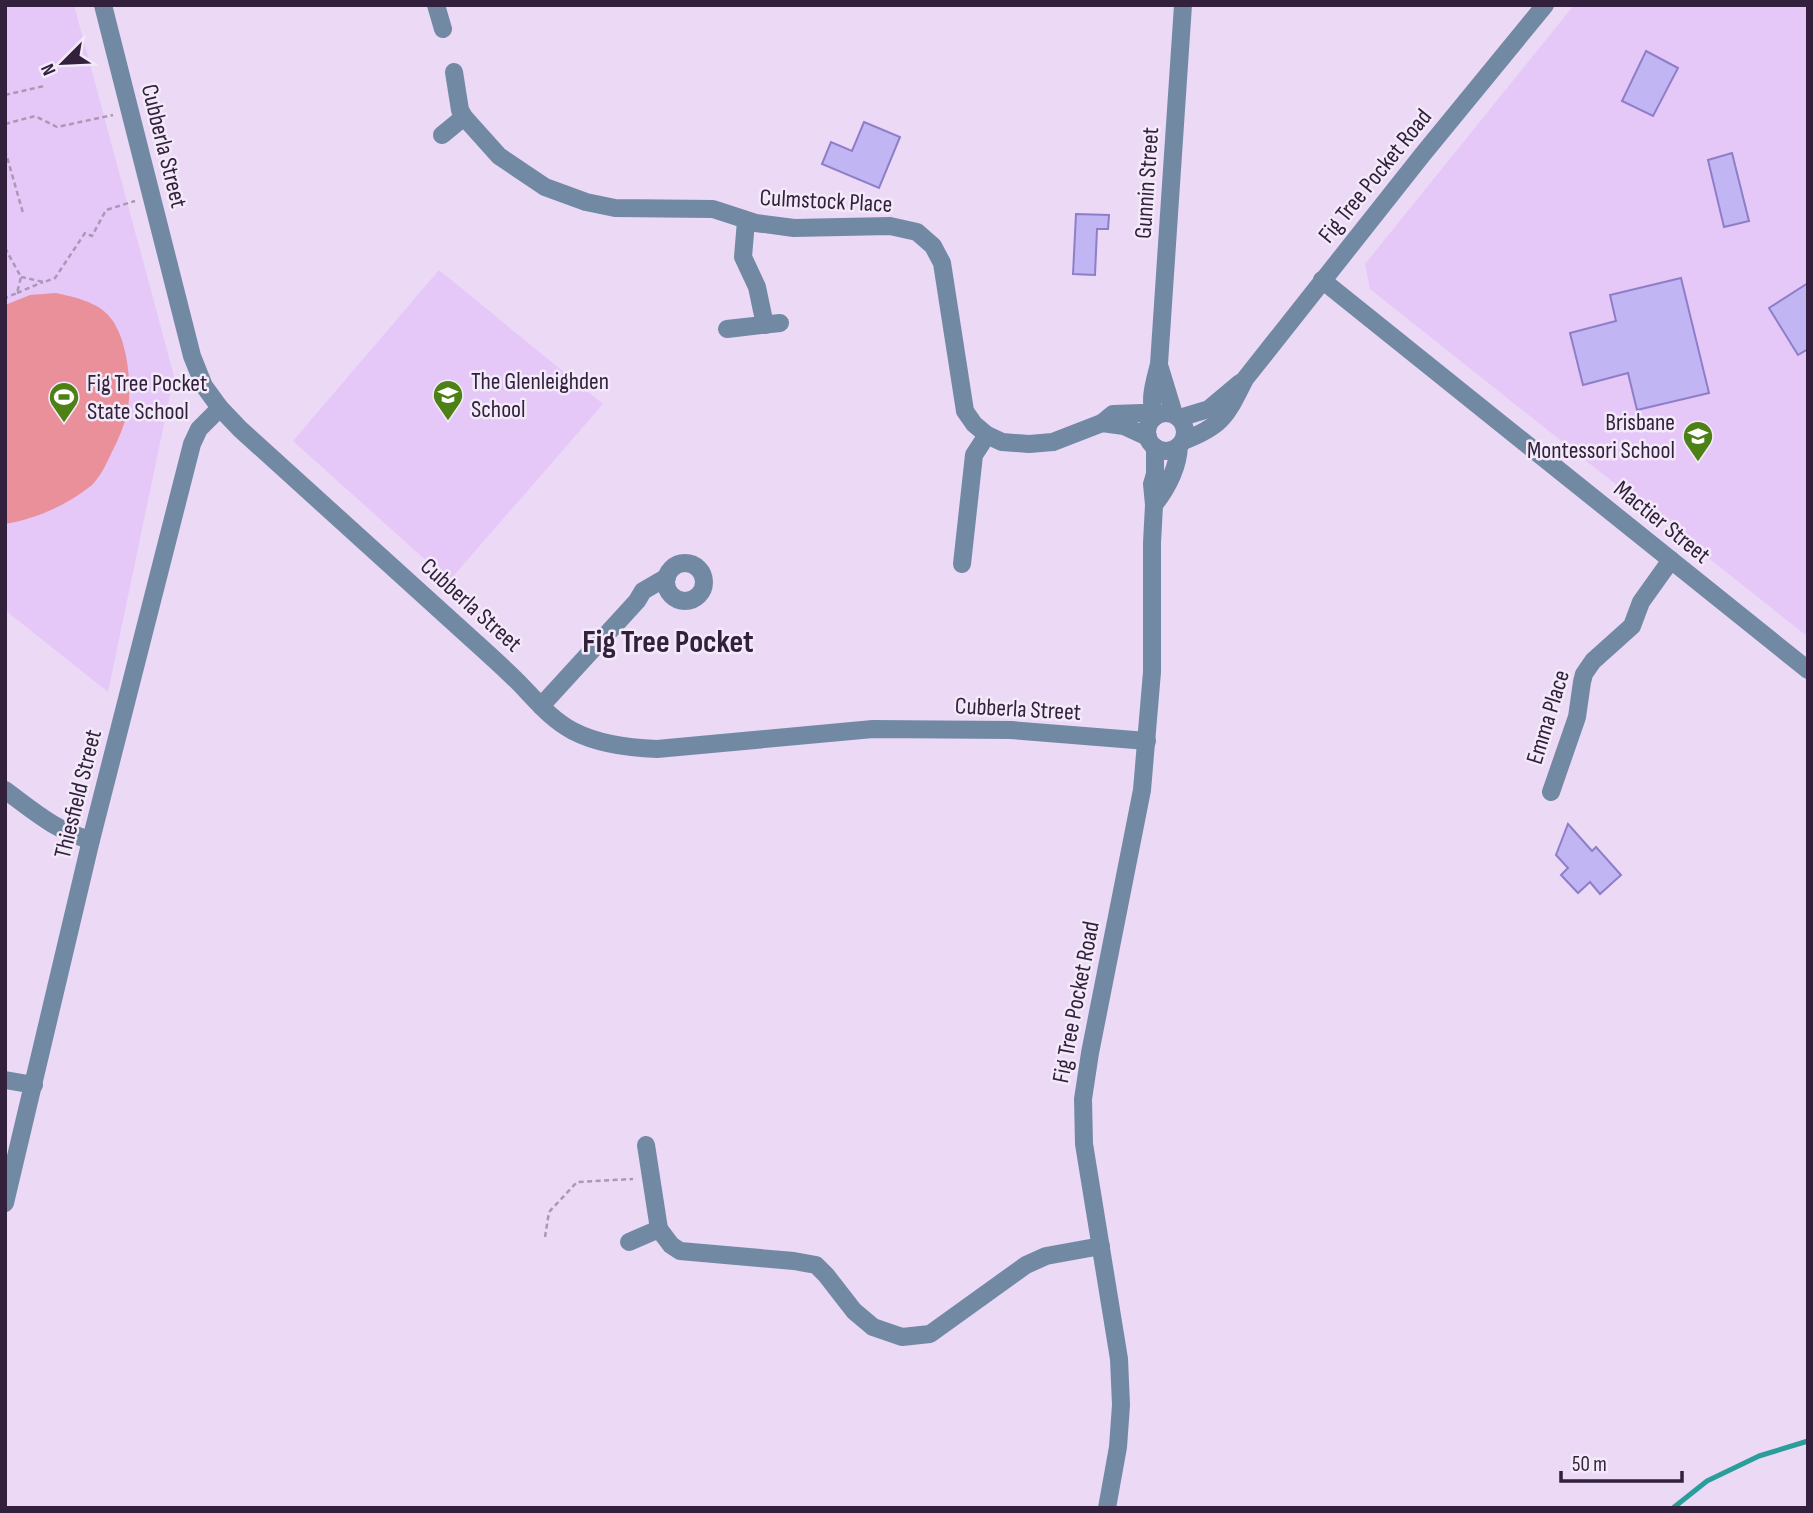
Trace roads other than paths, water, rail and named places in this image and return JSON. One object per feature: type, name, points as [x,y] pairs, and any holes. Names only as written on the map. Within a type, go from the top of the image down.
[{"type":"street","name":"Cubberla Street","points":[[103,5],[192,356],[204,386],[220,408],[258,445],[541,706],[574,732],[604,743],[657,749],[873,729],[1011,730],[1147,741]]},
{"type":"street","points":[[436,5],[443,29]]},
{"type":"street","name":"Gunnin Street","points":[[1153,430],[1152,392],[1159,364],[1183,5]]},
{"type":"street","name":"Fig Tree Pocket Road","points":[[1153,430],[1167,450],[1210,429],[1228,412],[1245,379],[1322,280],[1545,5]]},
{"type":"street","name":"Culmstock Place","points":[[454,72],[460,110],[499,156],[545,187],[586,202],[615,208],[713,209],[746,221],[794,228],[890,226],[917,232],[933,246],[942,263],[965,411],[974,424],[987,435]]},
{"type":"street","points":[[442,135],[464,117]]},
{"type":"street","points":[[727,329],[772,324],[743,257],[746,221]]},
{"type":"street","name":"Mactier Street","points":[[1322,280],[1808,670]]},
{"type":"street","name":"Gunnin Street","points":[[1159,364],[1177,416]]},
{"type":"street","name":"Fig Tree Pocket Road","points":[[1107,1508],[1118,1447],[1121,1405],[1119,1359],[1084,1144],[1083,1099],[1142,790],[1152,672],[1152,484],[1155,474],[1153,430],[1162,413],[1177,416],[1209,409],[1245,379]]},
{"type":"street","name":"Thiesfield Street","points":[[5,1203],[91,840],[192,444],[199,429],[220,408]]},
{"type":"street","points":[[962,564],[974,455],[987,435],[1002,442],[1053,442],[1102,423],[1114,414],[1142,413],[1153,430]]},
{"type":"street","name":"Fig Tree Pocket Road","points":[[1154,505],[1166,490],[1178,461],[1185,428],[1177,416]]},
{"type":"street","name":"Emma Place","points":[[1551,792],[1577,717],[1584,674],[1593,661],[1632,626],[1641,602],[1671,560]]},
{"type":"street","points":[[541,706],[638,601],[668,585]]},
{"type":"street","points":[[5,790],[49,823],[91,840]]},
{"type":"street","points":[[5,1080],[34,1085]]},
{"type":"street","points":[[646,1145],[659,1229],[671,1245],[680,1251],[816,1265],[827,1275],[854,1311],[873,1326],[902,1337],[930,1334],[1027,1265],[1046,1256],[1101,1246]]},
{"type":"street","points":[[629,1242],[659,1229]]},
{"type":"waterway","points":[[1673,1508],[1707,1481],[1759,1456],[1808,1441]]},
{"type":"place","name":"The Glenleighden School","points":[[448,422]]},
{"type":"place","name":"Fig Tree Pocket State School","points":[[64,424]]},
{"type":"place","name":"Brisbane Montessori School","points":[[1698,463]]},
{"type":"district","name":"Fig Tree Pocket","points":[[668,642]]}]
